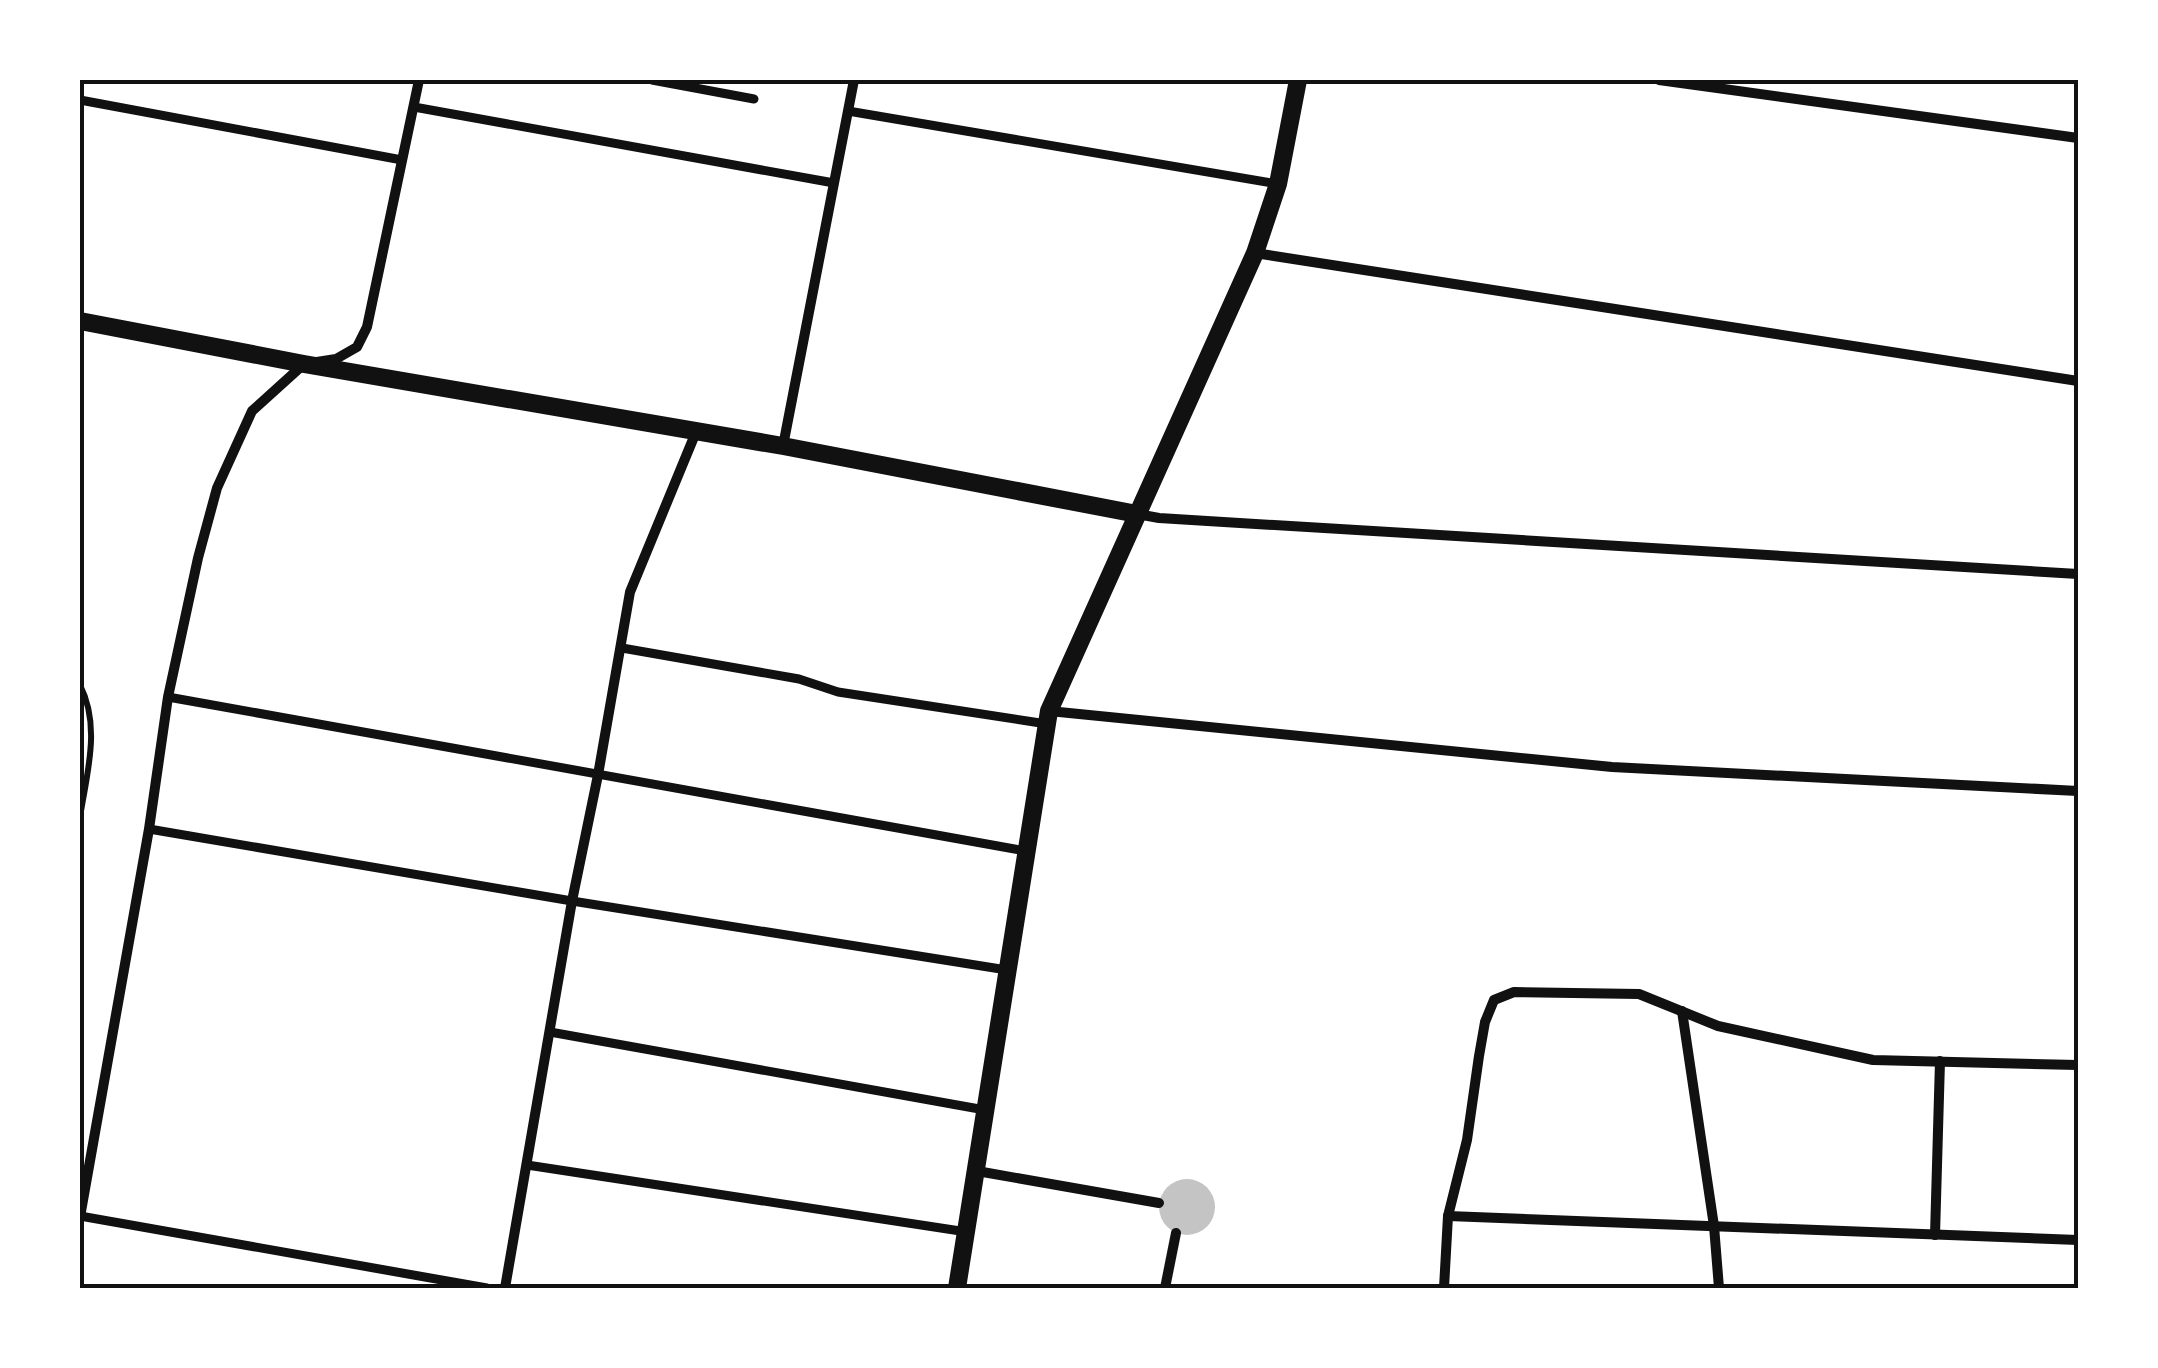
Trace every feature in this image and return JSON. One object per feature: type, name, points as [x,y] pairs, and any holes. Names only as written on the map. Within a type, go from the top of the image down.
[{"type":"street","points":[[420,80],[367,327],[357,347],[336,359],[304,364],[252,412],[217,488],[168,698],[149,828],[80,1216],[487,1288]]},
{"type":"street","points":[[652,80],[754,99]]},
{"type":"street","points":[[783,446],[854,80]]},
{"type":"street","points":[[957,1288],[1048,717],[1255,253],[1278,184],[1298,80]]},
{"type":"street","points":[[1659,80],[2078,138]]},
{"type":"street","points":[[80,100],[402,160]]},
{"type":"street","points":[[414,107],[834,183]]},
{"type":"street","points":[[848,111],[1278,184]]},
{"type":"street","points":[[1255,253],[2078,381]]},
{"type":"street","points":[[80,320],[1160,518],[2078,574]]},
{"type":"street","points":[[505,1288],[630,592],[696,432]]},
{"type":"street","points":[[622,648],[800,679],[838,692],[1048,717],[1612,767],[2078,790]]},
{"type":"street","points":[[168,698],[1026,851]]},
{"type":"street","points":[[149,828],[1007,970]]},
{"type":"street","points":[[1444,1288],[1448,1216],[1467,1140],[1486,1022],[1494,1000],[1514,992],[1639,994],[1718,1026],[1873,1060],[2078,1064]]},
{"type":"street","points":[[1682,1011],[1714,1226],[1718,1288]]},
{"type":"street","points":[[550,1032],[986,1110]]},
{"type":"street","points":[[1935,1235],[1940,1061]]},
{"type":"street","points":[[527,1165],[966,1232]]},
{"type":"street","points":[[977,1171],[1160,1202]]},
{"type":"street","points":[[1448,1216],[2078,1240]]},
{"type":"street","points":[[1165,1288],[1176,1233]]},
{"type":"path","points":[[80,685],[92,724],[80,817]]},
{"type":"building","points":[[1187,1179],[1207,1187],[1215,1207],[1207,1227],[1187,1235],[1167,1227],[1159,1207],[1167,1187]]}]
